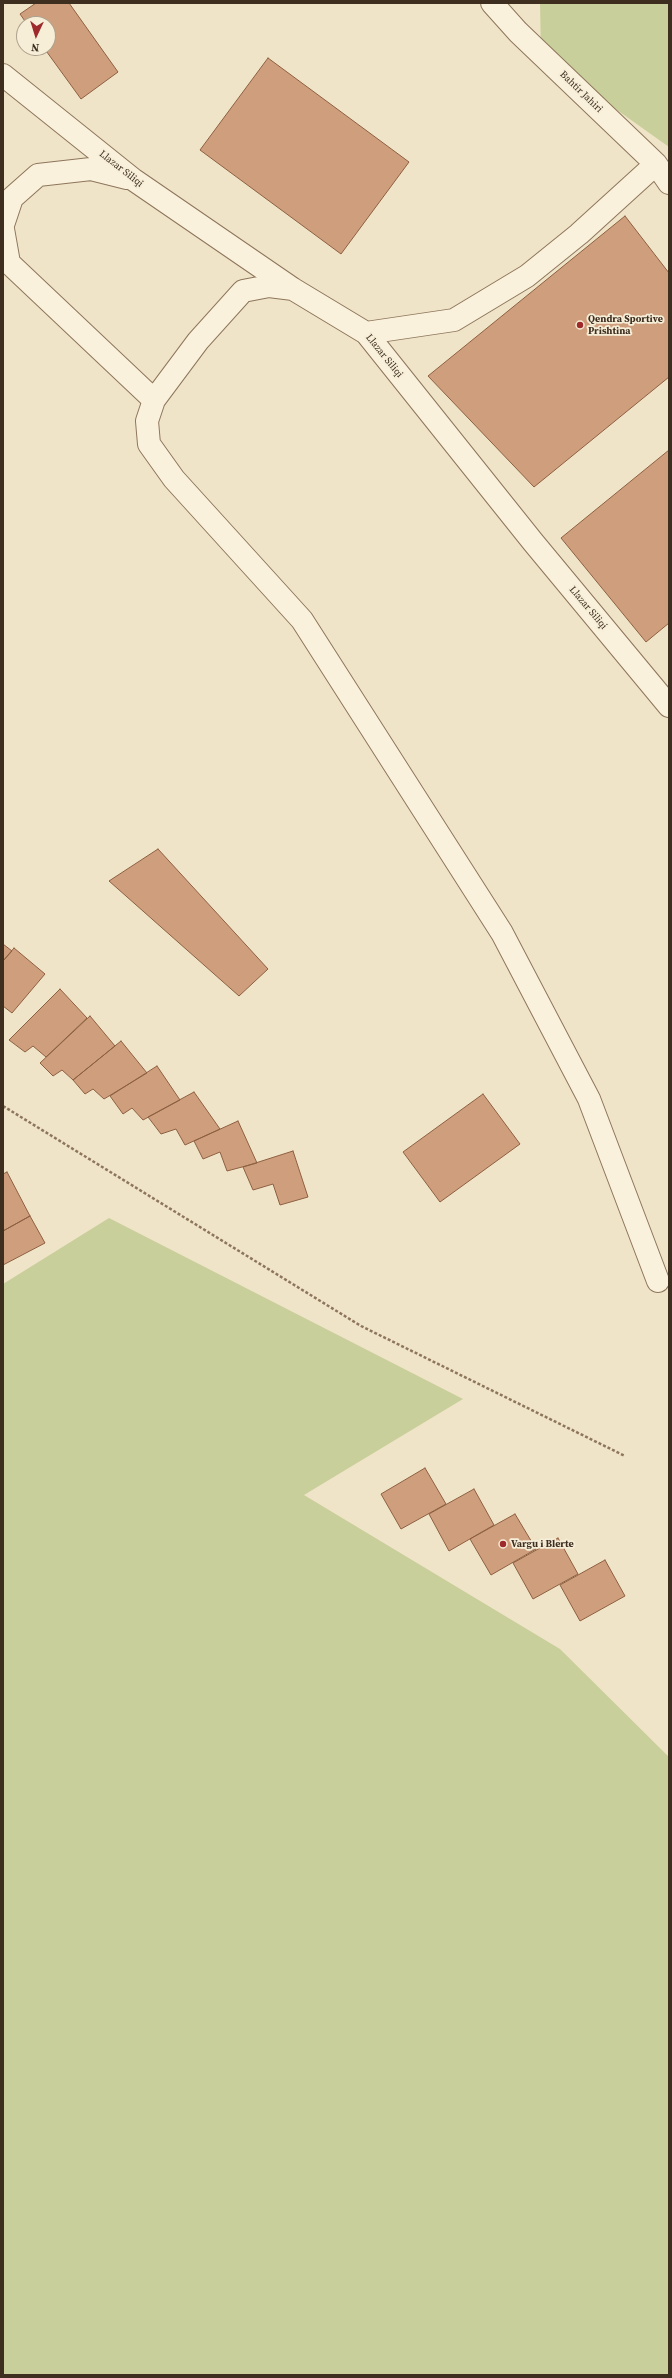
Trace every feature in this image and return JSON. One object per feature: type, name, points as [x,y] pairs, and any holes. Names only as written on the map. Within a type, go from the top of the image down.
[{"type":"street","name":"Bahtir Jahiri","points":[[492,3],[518,32],[656,164],[669,183]]},
{"type":"street","name":"Llazar Siliqi","points":[[3,75],[134,180],[293,289],[366,333],[533,542],[669,706]]},
{"type":"street","points":[[366,333],[454,320],[527,276],[579,234],[656,164]]},
{"type":"street","points":[[3,225],[12,198],[38,175],[91,169],[134,180]]},
{"type":"street","points":[[3,229],[9,263],[154,400]]},
{"type":"street","points":[[293,289],[269,286],[243,291],[198,341],[154,400],[147,421],[149,444],[174,479],[302,620],[502,933],[589,1099],[658,1281]]},
{"type":"path","points":[[3,1106],[361,1326],[625,1456]]},
{"type":"green space","points":[[540,3],[669,3],[669,147],[541,56]]},
{"type":"green space","points":[[109,1218],[463,1399],[304,1495],[560,1649],[669,1757],[669,2375],[3,2375],[3,1284]]},
{"type":"building","points":[[36,3],[69,3],[118,72],[81,99],[50,56],[56,56],[56,16],[21,16],[20,14]]},
{"type":"building","points":[[268,58],[409,162],[341,254],[200,150]]},
{"type":"building","name":"Qendra Sportive Prishtina","points":[[625,216],[669,273],[669,377],[534,487],[428,376]]},
{"type":"building","points":[[669,450],[669,623],[646,642],[561,538]]},
{"type":"building","points":[[158,849],[268,969],[239,996],[109,881]]},
{"type":"building","points":[[3,944],[12,951],[3,961]]},
{"type":"building","points":[[14,948],[45,974],[12,1013],[3,1006],[3,961]]},
{"type":"building","points":[[60,989],[87,1018],[46,1057],[33,1046],[25,1052],[9,1040]]},
{"type":"building","points":[[90,1016],[115,1046],[73,1080],[62,1070],[53,1076],[40,1063]]},
{"type":"building","points":[[121,1041],[147,1073],[104,1099],[93,1089],[85,1094],[73,1080]]},
{"type":"building","points":[[157,1066],[180,1100],[143,1120],[132,1108],[123,1114],[110,1096]]},
{"type":"building","points":[[194,1092],[220,1129],[185,1145],[176,1129],[161,1134],[148,1117]]},
{"type":"building","points":[[483,1094],[520,1144],[440,1202],[403,1152]]},
{"type":"building","points":[[238,1121],[257,1163],[227,1171],[220,1152],[203,1159],[194,1141]]},
{"type":"building","points":[[293,1151],[308,1197],[280,1205],[273,1184],[253,1190],[243,1167]]},
{"type":"building","points":[[7,1172],[30,1216],[3,1231],[3,1174]]},
{"type":"building","points":[[30,1216],[45,1243],[3,1265],[3,1231]]},
{"type":"building","points":[[425,1468],[446,1504],[401,1529],[381,1494]]},
{"type":"building","name":"Vargu i Blerte","points":[[474,1489],[494,1525],[449,1551],[429,1514]]},
{"type":"building","name":"Vargu i Blerte","points":[[515,1514],[536,1549],[491,1575],[470,1539]]},
{"type":"building","name":"Vargu i Blerte","points":[[558,1538],[578,1574],[533,1599],[513,1563]]},
{"type":"building","name":"Vargu i Blerte","points":[[605,1560],[625,1596],[580,1621],[560,1585]]},
{"type":"place","name":"Qendra Sportive Prishtina","points":[[580,325]]},
{"type":"place","name":"Vargu i Blerte","points":[[503,1544]]}]
